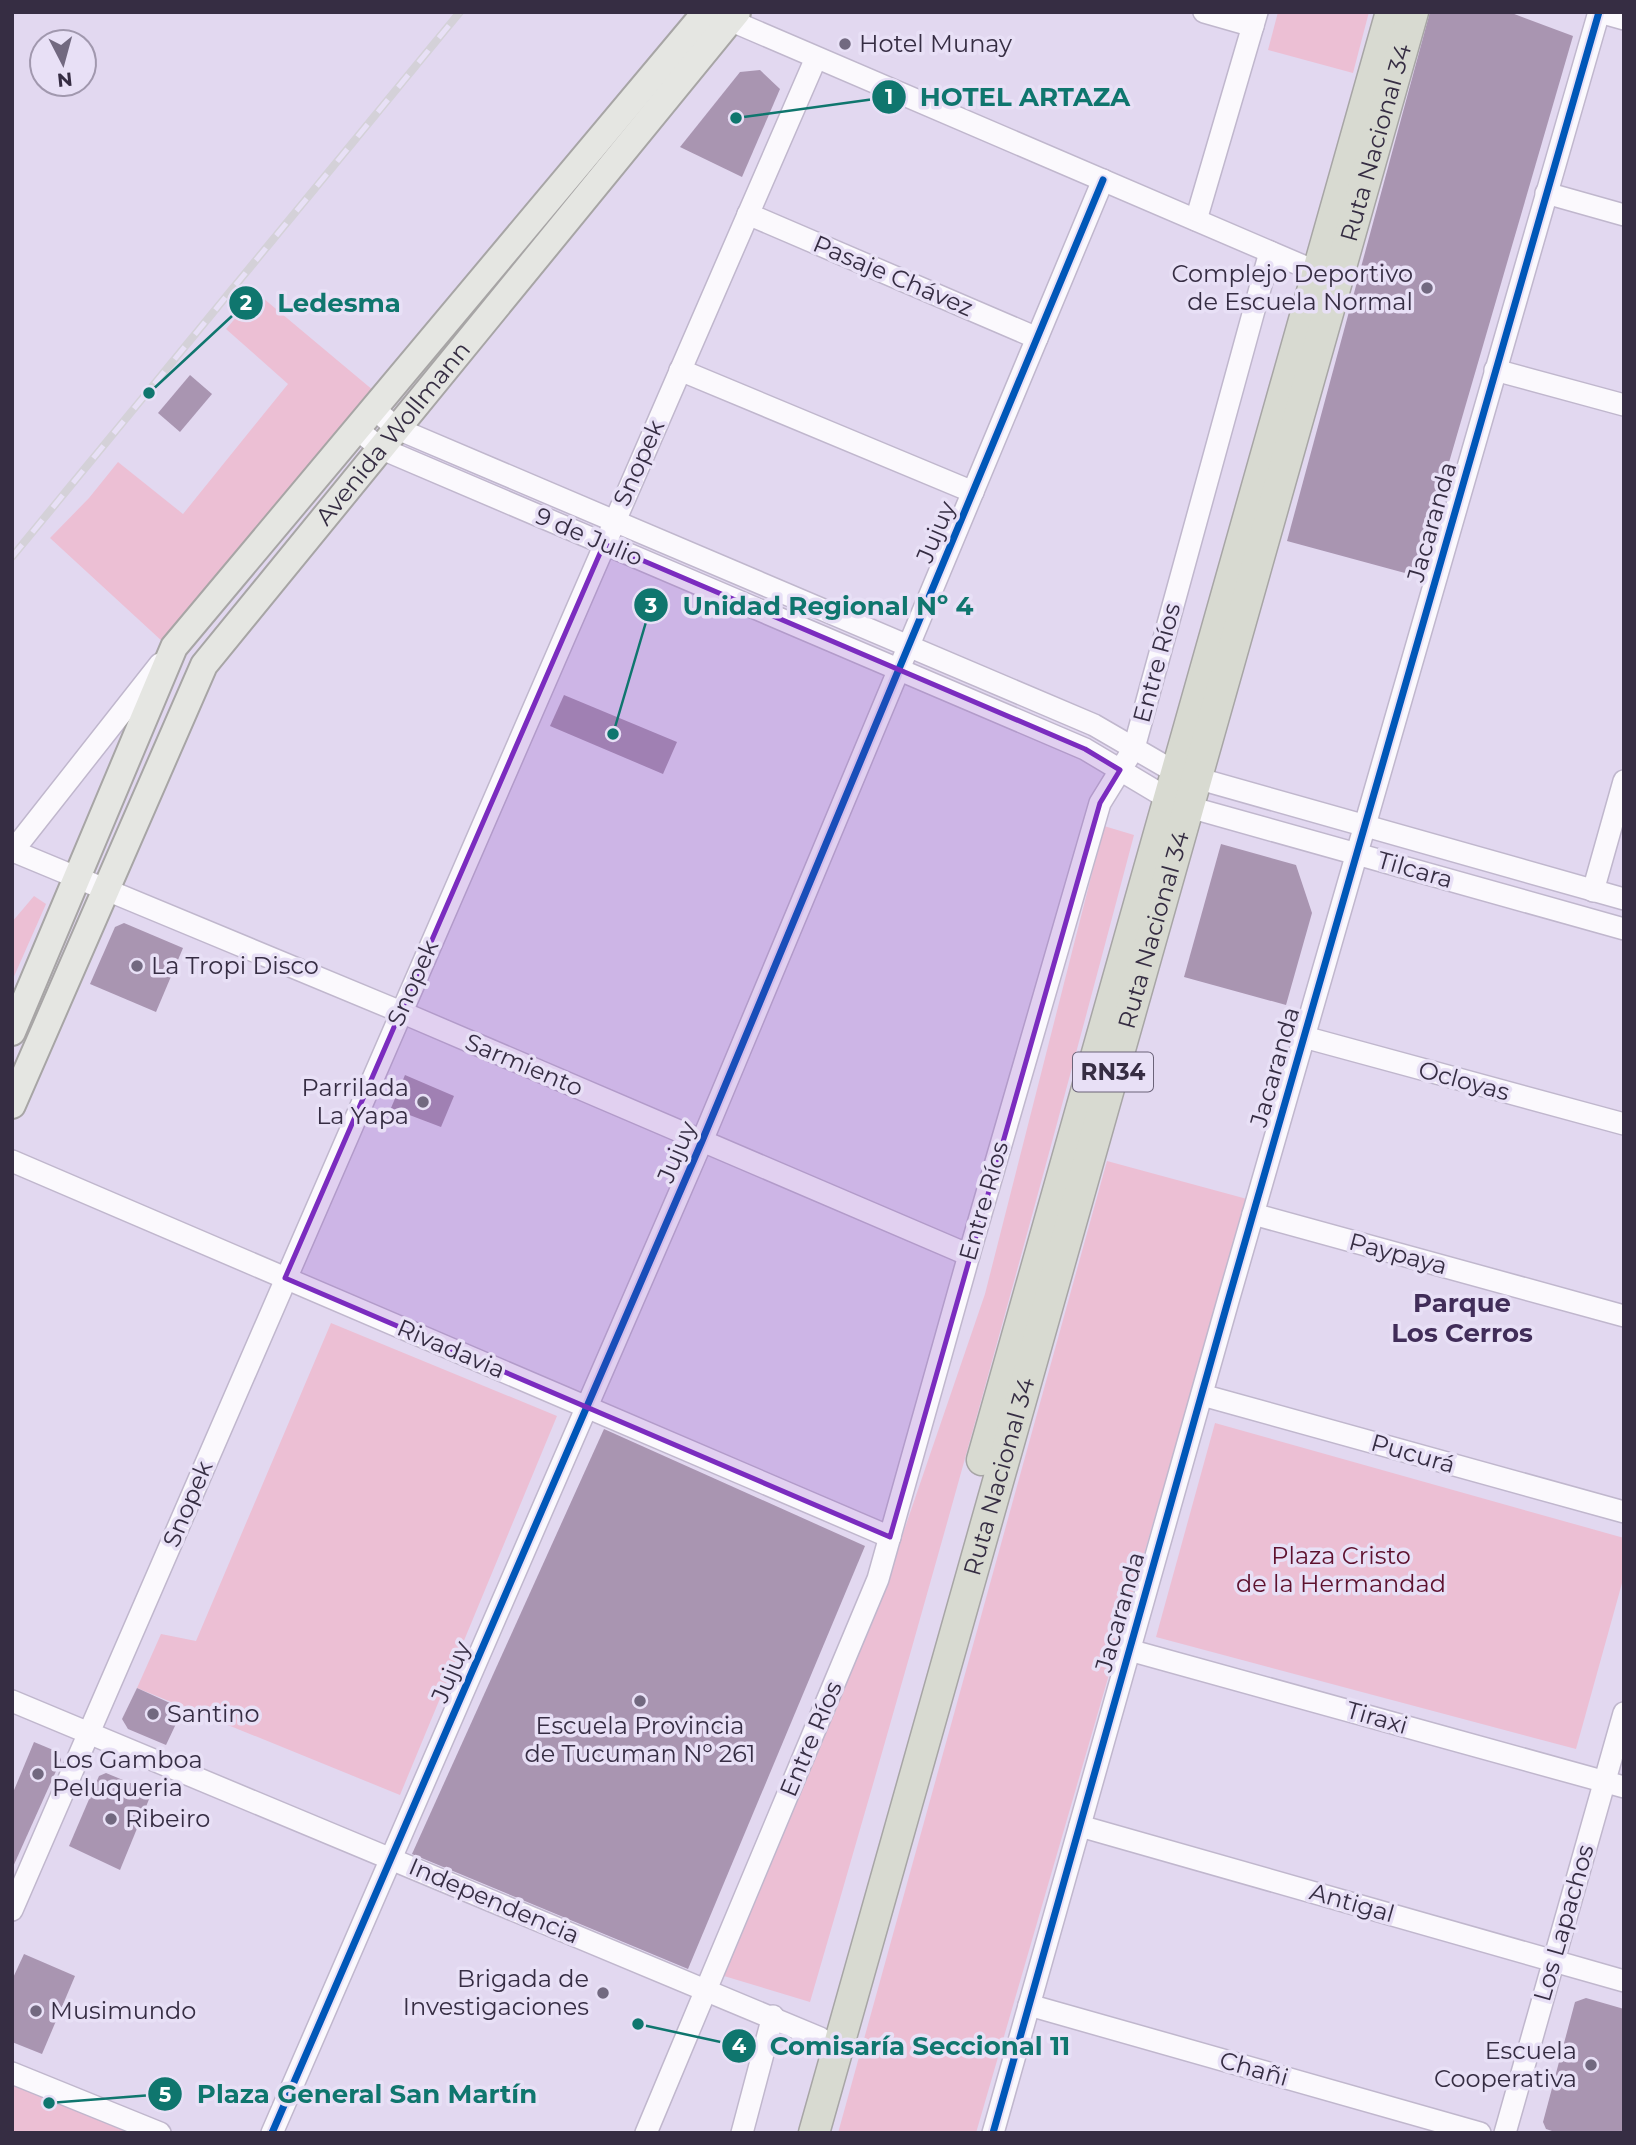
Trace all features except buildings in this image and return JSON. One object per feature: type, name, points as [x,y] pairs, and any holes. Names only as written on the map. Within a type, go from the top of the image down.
[{"type":"highway","name":"Ruta Nacional 34","points":[[814,2133],[1182,789],[1317,272],[1391,12]]},
{"type":"highway","name":"Ruta Nacional 34","points":[[794,2133],[1182,789],[1413,12]]},
{"type":"main road","name":"Avenida Wollmann","points":[[78,877],[174,646],[356,429],[722,14]]},
{"type":"main road","name":"Avenida Wollmann","points":[[12,1105],[204,665],[389,438],[722,14]]},
{"type":"main road","points":[[12,1032],[78,877]]},
{"type":"street","points":[[1196,220],[1255,19],[1204,12]]},
{"type":"street","points":[[1599,12],[1624,19]]},
{"type":"street","name":"Jacaranda","points":[[993,2133],[1253,1214],[1599,12]]},
{"type":"street","points":[[722,14],[816,58],[1317,272]]},
{"type":"street","name":"Snopek","points":[[12,1910],[816,58]]},
{"type":"street","name":"Jujuy","points":[[272,2133],[702,1141],[1103,180]]},
{"type":"street","points":[[1546,193],[1624,215]]},
{"type":"street","name":"Pasaje Chávez","points":[[748,214],[1037,338]]},
{"type":"street","name":"Entre Ríos","points":[[646,2133],[878,1579],[1100,803],[1133,748],[1270,251]]},
{"type":"street","points":[[680,370],[973,492]]},
{"type":"street","points":[[1495,370],[1624,405]]},
{"type":"street","name":"9 de Julio","points":[[374,409],[389,438],[604,544],[1085,749],[1120,770],[1182,789]]},
{"type":"street","name":"9 de Julio","points":[[356,429],[389,438],[614,521],[1094,725],[1133,748],[1182,789]]},
{"type":"street","name":"Avenida Wollmann","points":[[78,877],[13,851],[174,646]]},
{"type":"street","points":[[1593,891],[1624,781]]},
{"type":"street","name":"Tilcara","points":[[1182,789],[1365,826],[1624,899]]},
{"type":"street","name":"Tilcara","points":[[1182,789],[1356,854],[1624,929]]},
{"type":"street","name":"Sarmiento","points":[[78,877],[969,1255]]},
{"type":"street","name":"Ocloyas","points":[[1304,1037],[1624,1124]]},
{"type":"street","name":"Rivadavia","points":[[12,1161],[890,1537]]},
{"type":"street","name":"Paypaya","points":[[1253,1214],[1624,1316]]},
{"type":"street","name":"Pucurá","points":[[1202,1395],[1624,1513]]},
{"type":"street","name":"Tiraxi","points":[[1129,1650],[1614,1785]]},
{"type":"street","name":"Independencia","points":[[12,1701],[773,2016],[820,2038]]},
{"type":"street","name":"Los Lapachos","points":[[1505,2133],[1554,1961],[1614,1785],[1624,1713]]},
{"type":"street","name":"Antigal","points":[[1080,1826],[1624,1980]]},
{"type":"street","name":"Chañi","points":[[1029,2005],[1480,2133]]},
{"type":"street","points":[[742,2133],[773,2016]]},
{"type":"street","points":[[12,2073],[160,2133]]},
{"type":"highlighted area","points":[[604,544],[1085,749],[1120,770],[1100,803],[890,1537],[285,1278]]},
{"type":"green space","points":[[1278,12],[1369,12],[1353,73],[1268,50]]},
{"type":"green space","points":[[257,293],[374,391],[163,642],[50,538],[89,498],[118,462],[183,514],[288,384],[226,329]]},
{"type":"green space","points":[[1104,826],[1134,835],[976,1420],[810,2002],[724,1976],[885,1586],[985,1294]]},
{"type":"green space","points":[[34,896],[46,904],[12,981],[12,922]]},
{"type":"green space","points":[[1107,1161],[1247,1199],[976,2133],[838,2133]]},
{"type":"green space","points":[[331,1323],[557,1416],[400,1795],[137,1688],[161,1634],[196,1641]]},
{"type":"green space","name":"Plaza Cristo de la Hermandad","points":[[1215,1423],[1624,1538],[1624,1576],[1576,1749],[1156,1637]]},
{"type":"green space","points":[[12,2073],[160,2133],[12,2133]]},
{"type":"railway","points":[[12,557],[460,12]]},
{"type":"cycle path","points":[[993,2133],[1228,1301],[1599,12]]},
{"type":"cycle path","points":[[272,2133],[702,1141],[1103,180]]},
{"type":"place","name":"Hotel Munay","points":[[845,44]]},
{"type":"place","name":"HOTEL ARTAZA","points":[[736,118]]},
{"type":"place","name":"Complejo Deportivo de Escuela Normal","points":[[1427,288]]},
{"type":"place","name":"Ledesma","points":[[149,393]]},
{"type":"place","name":"Unidad Regional Nº 4","points":[[613,734]]},
{"type":"place","name":"La Tropi Disco","points":[[137,966]]},
{"type":"place","name":"Parrilada La Yapa","points":[[423,1102]]},
{"type":"place","name":"Escuela Provincia de Tucuman Nº 261","points":[[640,1701]]},
{"type":"place","name":"Santino","points":[[153,1714]]},
{"type":"place","name":"Los Gamboa Peluqueria","points":[[38,1774]]},
{"type":"place","name":"Ribeiro","points":[[111,1819]]},
{"type":"place","name":"Brigada de Investigaciones","points":[[603,1993]]},
{"type":"place","name":"Musimundo","points":[[36,2011]]},
{"type":"place","name":"Comisaría Seccional 11","points":[[638,2024]]},
{"type":"place","name":"Escuela Cooperativa","points":[[1591,2065]]},
{"type":"place","name":"Plaza General San Martín","points":[[49,2103]]},
{"type":"district","name":"Parque Los Cerros","points":[[1462,1318]]}]
